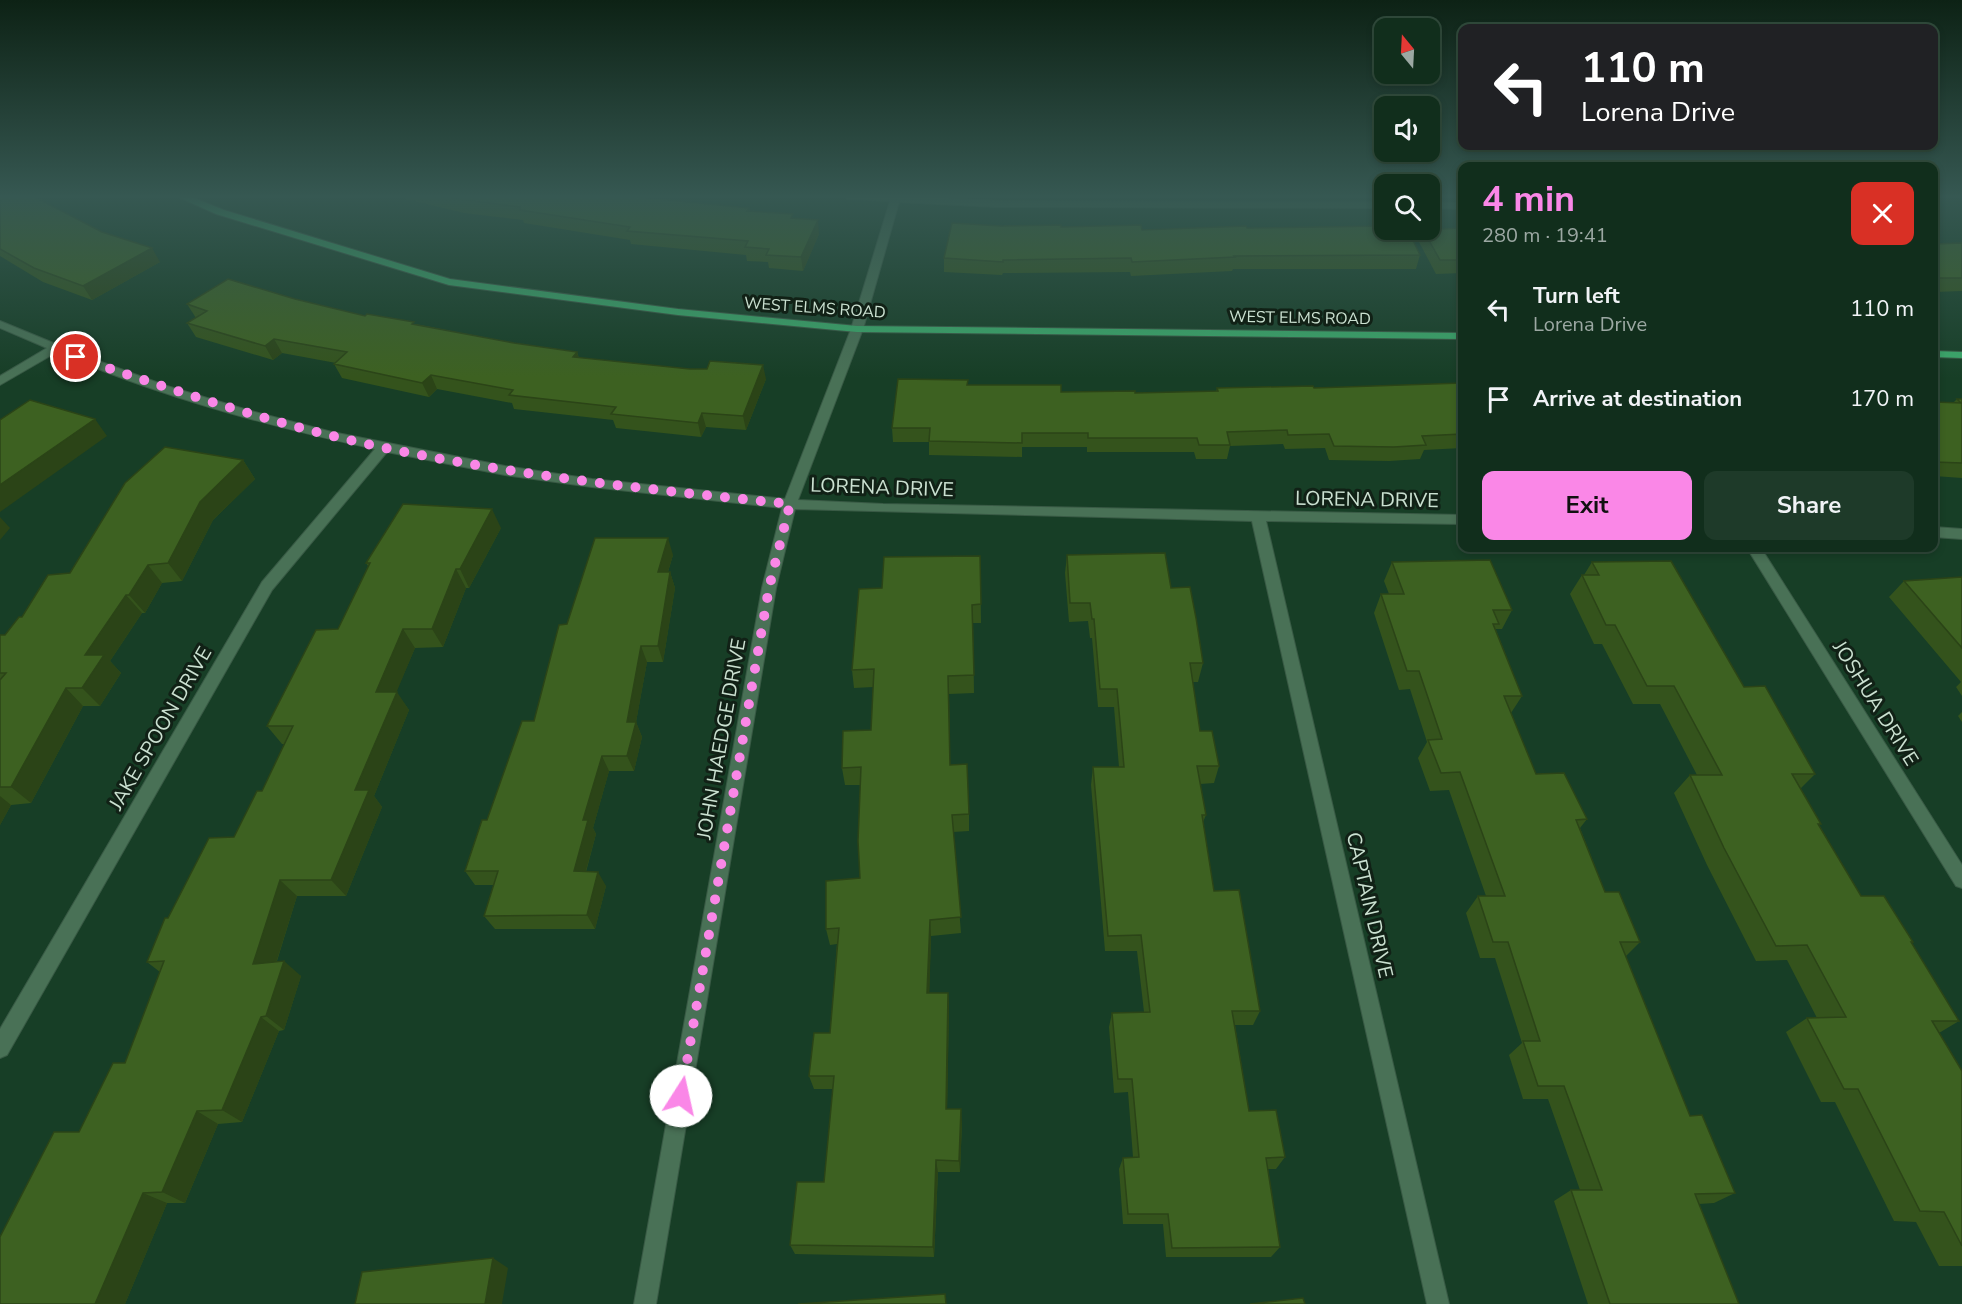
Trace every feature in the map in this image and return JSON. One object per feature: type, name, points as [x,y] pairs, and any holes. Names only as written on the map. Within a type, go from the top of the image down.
[{"type":"main road","name":"WEST ELMS ROAD","points":[[367,257],[449,282],[678,312],[857,329],[1458,336]]},
{"type":"main road","points":[[1938,354],[1962,355]]},
{"type":"street","name":"JOHN HAEDGE DRIVE","points":[[645,1304],[769,588],[790,504],[857,329],[878,257]]},
{"type":"street","name":"LORENA DRIVE","points":[[0,324],[54,349],[185,395],[270,419],[383,448],[512,472],[627,488],[790,504],[1258,517],[1458,519]]},
{"type":"street","points":[[0,381],[54,349]]},
{"type":"street","name":"JAKE SPOON DRIVE","points":[[0,1047],[267,585],[383,448]]},
{"type":"street","name":"CAPTAIN DRIVE","points":[[1258,517],[1438,1304]]},
{"type":"street","points":[[1938,532],[1962,534]]},
{"type":"street","name":"JOSHUA DRIVE","points":[[1757,552],[1962,880]]},
{"type":"building","points":[[14,257],[136,257],[83,286],[34,268]]},
{"type":"building","points":[[1235,257],[1132,262],[1131,258],[1003,260],[1003,262],[944,258]]},
{"type":"building","points":[[1438,257],[1458,257],[1458,260],[1440,260]]},
{"type":"building","points":[[1938,257],[1962,257],[1962,278],[1938,278]]},
{"type":"building","points":[[228,279],[295,299],[365,316],[367,314],[514,343],[577,352],[573,357],[690,369],[707,369],[710,361],[763,365],[743,416],[702,413],[698,423],[611,414],[616,407],[509,395],[513,390],[431,375],[422,383],[334,364],[347,352],[274,339],[265,346],[187,323],[207,311],[187,304]]},
{"type":"building","points":[[898,379],[968,380],[967,385],[1061,385],[1061,392],[1135,391],[1135,393],[1218,391],[1217,388],[1313,386],[1314,388],[1458,383],[1458,434],[1422,436],[1426,445],[1334,446],[1329,434],[1288,435],[1287,430],[1227,432],[1230,445],[1199,445],[1197,438],[1088,438],[1088,433],[1022,433],[1022,443],[929,441],[930,428],[892,428]]},
{"type":"building","points":[[1957,399],[1962,399],[1962,463],[1938,462],[1938,402],[1961,403]]},
{"type":"building","points":[[30,400],[95,419],[0,485],[0,420]]},
{"type":"building","points":[[165,447],[243,460],[200,502],[168,563],[148,565],[85,655],[104,655],[82,688],[66,688],[11,787],[0,787],[0,680],[6,673],[0,673],[0,635],[5,635],[19,617],[22,617],[48,575],[70,573],[125,483]]},
{"type":"building","points":[[403,504],[492,509],[460,569],[456,569],[432,629],[403,629],[376,692],[397,692],[355,790],[369,790],[331,880],[280,880],[253,964],[284,961],[266,1016],[261,1017],[222,1110],[197,1111],[162,1192],[143,1193],[95,1304],[0,1304],[0,1237],[54,1132],[79,1132],[113,1063],[125,1063],[164,961],[147,962],[165,918],[168,918],[209,838],[234,837],[257,791],[262,791],[293,726],[267,726],[316,630],[338,629],[370,563],[366,563]]},
{"type":"building","points":[[595,538],[668,538],[658,572],[670,572],[658,646],[641,646],[627,722],[636,722],[627,756],[602,756],[583,820],[588,820],[574,871],[598,872],[587,915],[484,916],[498,871],[465,871],[482,820],[487,820],[522,721],[534,721],[559,625],[567,624]]},
{"type":"building","points":[[1165,553],[1171,588],[1190,587],[1196,618],[1203,663],[1190,663],[1200,731],[1212,731],[1219,766],[1197,766],[1206,815],[1202,815],[1214,891],[1239,890],[1260,1011],[1232,1011],[1249,1111],[1276,1110],[1285,1157],[1266,1158],[1280,1247],[1172,1248],[1168,1214],[1128,1214],[1123,1158],[1139,1157],[1132,1079],[1118,1079],[1112,1013],[1150,1012],[1141,935],[1108,936],[1093,767],[1124,767],[1117,689],[1100,689],[1094,619],[1092,619],[1090,603],[1070,603],[1067,555]]},
{"type":"building","points":[[980,556],[981,604],[972,605],[974,675],[948,676],[950,765],[967,764],[969,814],[952,815],[961,917],[930,920],[927,993],[948,993],[946,1109],[961,1109],[959,1161],[936,1160],[933,1247],[790,1245],[797,1182],[824,1182],[834,1076],[809,1076],[814,1033],[830,1033],[839,928],[826,929],[826,881],[860,878],[858,841],[861,767],[842,768],[843,731],[871,730],[874,669],[852,670],[859,589],[882,588],[884,557]]},
{"type":"building","points":[[1490,560],[1512,610],[1493,610],[1499,624],[1493,624],[1522,696],[1504,696],[1536,774],[1564,773],[1587,819],[1576,820],[1605,892],[1619,892],[1640,942],[1620,942],[1690,1116],[1702,1115],[1735,1193],[1695,1194],[1739,1304],[1610,1304],[1571,1190],[1602,1190],[1564,1086],[1538,1086],[1523,1041],[1540,1041],[1508,942],[1493,942],[1478,896],[1505,896],[1460,772],[1441,773],[1428,740],[1442,739],[1419,671],[1407,671],[1381,594],[1404,594],[1392,562]]},
{"type":"building","points":[[1671,561],[1744,687],[1765,686],[1815,774],[1792,774],[1821,824],[1818,824],[1861,896],[1884,896],[1959,1021],[1932,1021],[1962,1071],[1962,1246],[1944,1212],[1920,1211],[1858,1089],[1844,1089],[1807,1018],[1846,1017],[1807,945],[1776,946],[1724,848],[1690,775],[1722,775],[1674,686],[1647,686],[1615,625],[1606,625],[1582,575],[1599,575],[1592,562]]},
{"type":"building","points":[[1962,577],[1962,648],[1904,581]]},
{"type":"building","points":[[493,1258],[485,1304],[355,1304],[362,1272]]},
{"type":"building","points":[[945,1294],[946,1304],[798,1304]]},
{"type":"building","points":[[1303,1298],[1305,1304],[1250,1304]]},
{"type":"route","points":[[76,357],[185,395],[383,448],[512,472],[627,488],[790,504],[769,588],[681,1096]]}]
